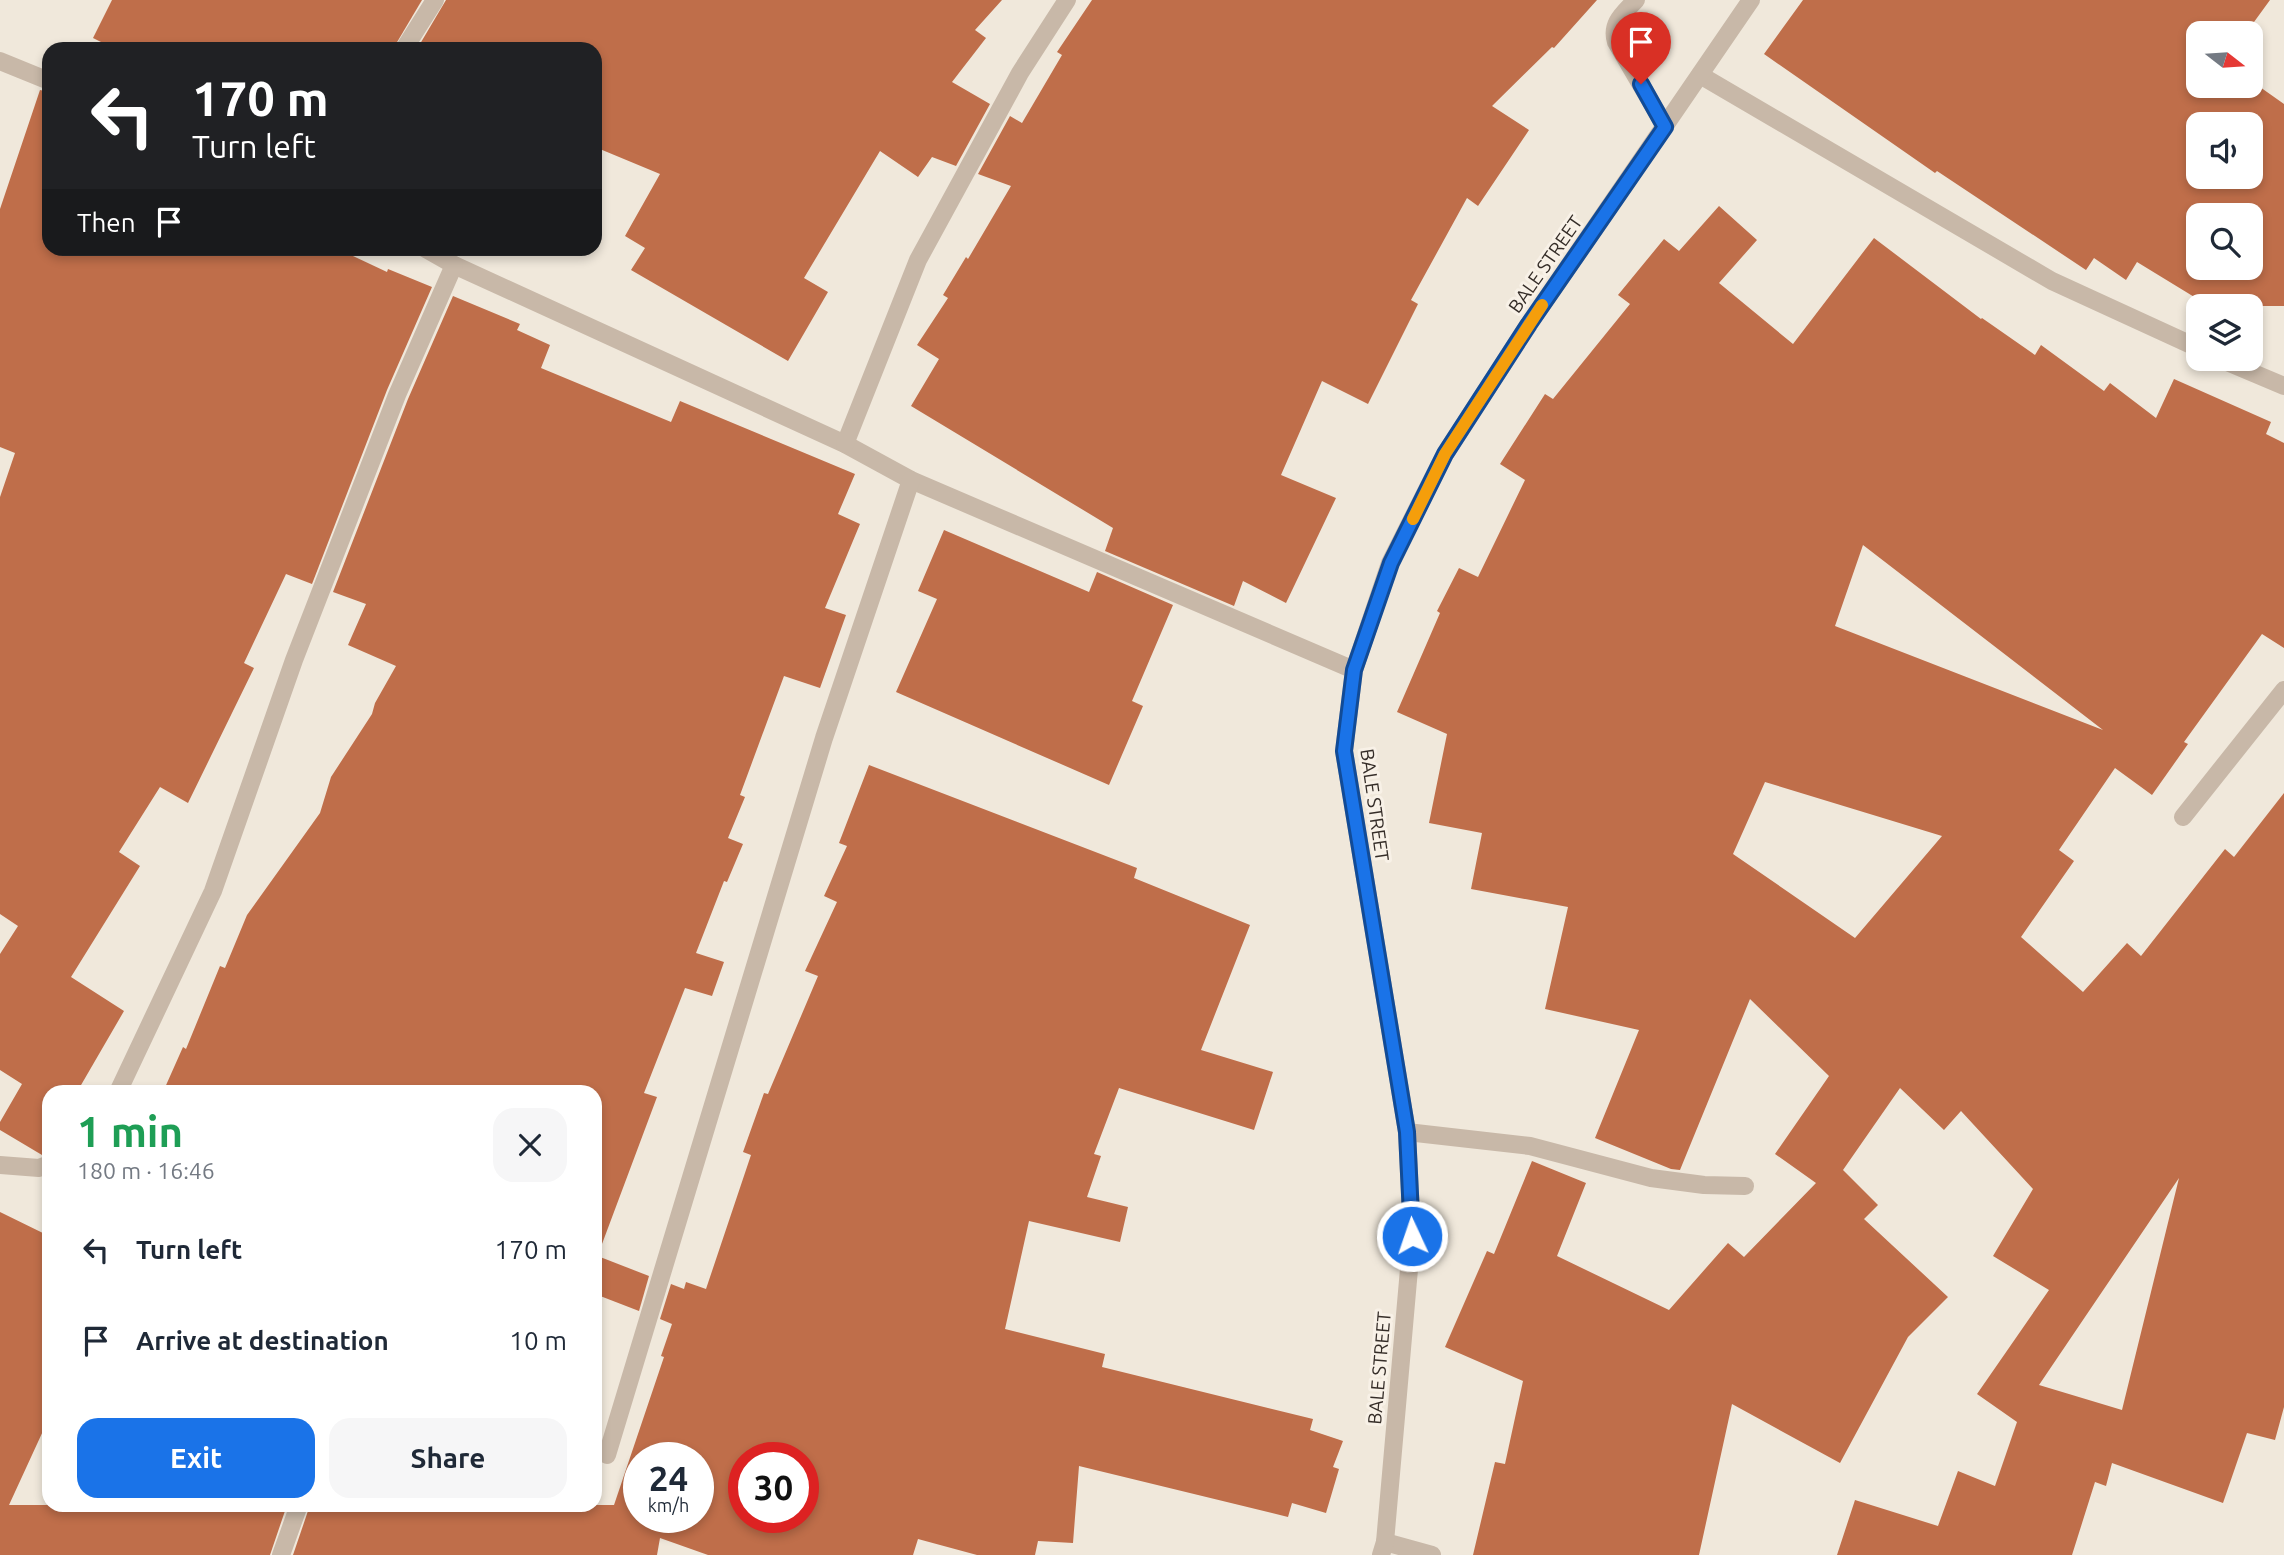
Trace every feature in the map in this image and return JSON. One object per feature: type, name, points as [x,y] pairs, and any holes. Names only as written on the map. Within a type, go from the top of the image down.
[{"type":"street","points":[[408,42],[435,0]]},
{"type":"street","points":[[845,444],[918,260],[1020,73],[1067,0]]},
{"type":"street","points":[[1636,0],[1615,25],[1614,34],[1665,127]]},
{"type":"street","name":"BALE STREET","points":[[1383,1549],[1412,1236],[1407,1132],[1344,751],[1354,670],[1391,563],[1445,454],[1529,324],[1751,0]]},
{"type":"street","points":[[0,61],[42,78]]},
{"type":"street","points":[[1700,75],[2052,281],[2186,342]]},
{"type":"street","points":[[438,256],[845,444],[911,480],[1354,670]]},
{"type":"street","points":[[121,1085],[213,891],[294,660],[397,395],[454,265]]},
{"type":"street","points":[[2248,371],[2284,386]]},
{"type":"street","points":[[607,1455],[824,738],[911,480]]},
{"type":"street","points":[[2183,817],[2284,690]]},
{"type":"street","points":[[1407,1132],[1530,1146],[1651,1178],[1704,1185],[1745,1186]]},
{"type":"street","points":[[0,1165],[42,1167]]},
{"type":"street","points":[[281,1555],[296,1512]]},
{"type":"street","points":[[1383,1549],[1432,1555]]},
{"type":"building","points":[[112,0],[422,0],[397,42],[101,42],[93,38]]},
{"type":"building","points":[[446,0],[1002,0],[975,30],[986,38],[952,82],[990,104],[956,166],[932,157],[918,177],[880,151],[804,278],[828,292],[788,361],[631,270],[645,248],[625,236],[660,174],[602,150],[602,42],[421,42]]},
{"type":"building","points":[[1092,0],[1597,0],[1554,48],[1492,106],[1529,130],[1478,206],[1467,198],[1411,300],[1418,304],[1368,404],[1322,381],[1281,475],[1336,498],[1286,603],[1243,581],[1234,606],[1105,551],[1113,528],[911,406],[939,359],[917,345],[948,298],[943,295],[966,257],[968,259],[1011,186],[978,174],[1010,116],[1022,123],[1062,55],[1057,52]]},
{"type":"building","points":[[1803,0],[2270,0],[2255,21],[2186,21],[2186,98],[2263,98],[2263,89],[2284,104],[2284,306],[2263,306],[2263,294],[2189,294],[2137,262],[2126,280],[2094,258],[2086,270],[1937,171],[1935,173],[1764,54]]},
{"type":"building","points":[[40,90],[42,256],[353,256],[387,272],[388,269],[432,287],[387,390],[312,584],[286,574],[244,663],[254,668],[188,803],[160,787],[119,852],[140,866],[71,977],[124,1011],[81,1085],[42,1085],[42,1155],[0,1130],[0,1122],[22,1084],[0,1070],[0,954],[18,926],[0,914],[0,497],[15,453],[0,447],[0,209]]},
{"type":"building","points":[[1719,206],[1757,240],[1719,283],[1793,344],[1874,238],[1981,319],[2035,355],[2041,345],[2104,391],[2110,383],[2156,418],[2174,379],[2271,422],[2266,434],[2284,443],[2284,648],[2262,634],[2184,742],[2188,744],[2152,795],[2115,768],[2059,850],[2074,861],[2021,937],[2083,992],[2127,943],[2141,956],[2225,849],[2234,857],[2284,793],[2284,1407],[2275,1440],[2247,1433],[2223,1503],[2112,1463],[2106,1486],[2095,1482],[2072,1555],[1837,1555],[1855,1500],[1938,1526],[1958,1471],[1995,1486],[2017,1422],[1977,1394],[2049,1290],[1993,1256],[2033,1189],[1961,1111],[1944,1130],[1900,1088],[1843,1170],[1878,1205],[1864,1219],[1948,1297],[1908,1337],[1840,1463],[1732,1404],[1699,1555],[1473,1555],[1495,1462],[1505,1464],[1523,1381],[1445,1347],[1487,1251],[1494,1254],[1532,1161],[1586,1183],[1557,1256],[1669,1310],[1728,1243],[1744,1257],[1816,1183],[1775,1154],[1829,1076],[1750,999],[1680,1170],[1671,1169],[1595,1138],[1639,1030],[1545,1009],[1568,907],[1471,889],[1482,833],[1429,823],[1447,734],[1397,712],[1440,613],[1437,611],[1459,568],[1478,577],[1525,480],[1500,464],[1545,394],[1553,399],[1630,304],[1618,295],[1664,239],[1679,251]],"holes":[[[1863,545],[2103,730],[1835,626]],[[1765,782],[1942,836],[1855,938],[1733,854]],[[2179,1178],[2122,1410],[2039,1385]]]},
{"type":"building","points":[[453,296],[520,324],[517,330],[550,345],[541,368],[671,422],[680,401],[855,474],[838,514],[860,524],[825,608],[846,615],[820,688],[784,676],[740,795],[745,797],[728,838],[743,844],[727,882],[724,881],[696,953],[724,962],[712,996],[685,988],[644,1093],[657,1097],[602,1244],[602,1085],[166,1085],[183,1047],[186,1049],[220,966],[225,968],[247,915],[320,813],[331,777],[372,714],[375,703],[396,666],[348,645],[366,604],[333,592],[408,399]]},
{"type":"building","points":[[944,530],[1089,592],[1097,572],[1173,605],[1132,701],[1143,706],[1109,785],[896,692],[937,599],[918,591]]},
{"type":"building","points":[[869,765],[1137,868],[1134,878],[1250,925],[1201,1050],[1273,1072],[1254,1130],[1119,1088],[1094,1154],[1101,1156],[1087,1197],[1128,1207],[1120,1242],[1029,1221],[1005,1329],[1105,1354],[1102,1367],[1313,1419],[1310,1430],[1343,1441],[1333,1467],[1339,1469],[1326,1513],[1292,1503],[1288,1517],[1079,1466],[1073,1543],[1038,1541],[1035,1555],[977,1555],[918,1539],[913,1555],[708,1555],[660,1538],[657,1555],[293,1555],[308,1512],[602,1512],[602,1505],[614,1505],[623,1478],[623,1533],[714,1533],[714,1442],[635,1442],[664,1357],[661,1356],[672,1324],[660,1319],[671,1284],[684,1289],[686,1282],[706,1289],[751,1155],[743,1152],[764,1093],[768,1094],[818,976],[805,971],[837,902],[824,896],[847,846],[839,843]]},
{"type":"building","points":[[0,1212],[42,1233],[42,1433],[9,1505],[42,1505],[42,1512],[285,1512],[270,1555],[0,1555]]},
{"type":"building","points":[[602,1258],[649,1276],[639,1311],[602,1297]]},
{"type":"slow traffic","points":[[1413,519],[1445,454],[1542,305]]},
{"type":"route","points":[[1412,1236],[1407,1132],[1344,751],[1354,670],[1391,563],[1445,454],[1529,324],[1665,127],[1641,84]]}]
